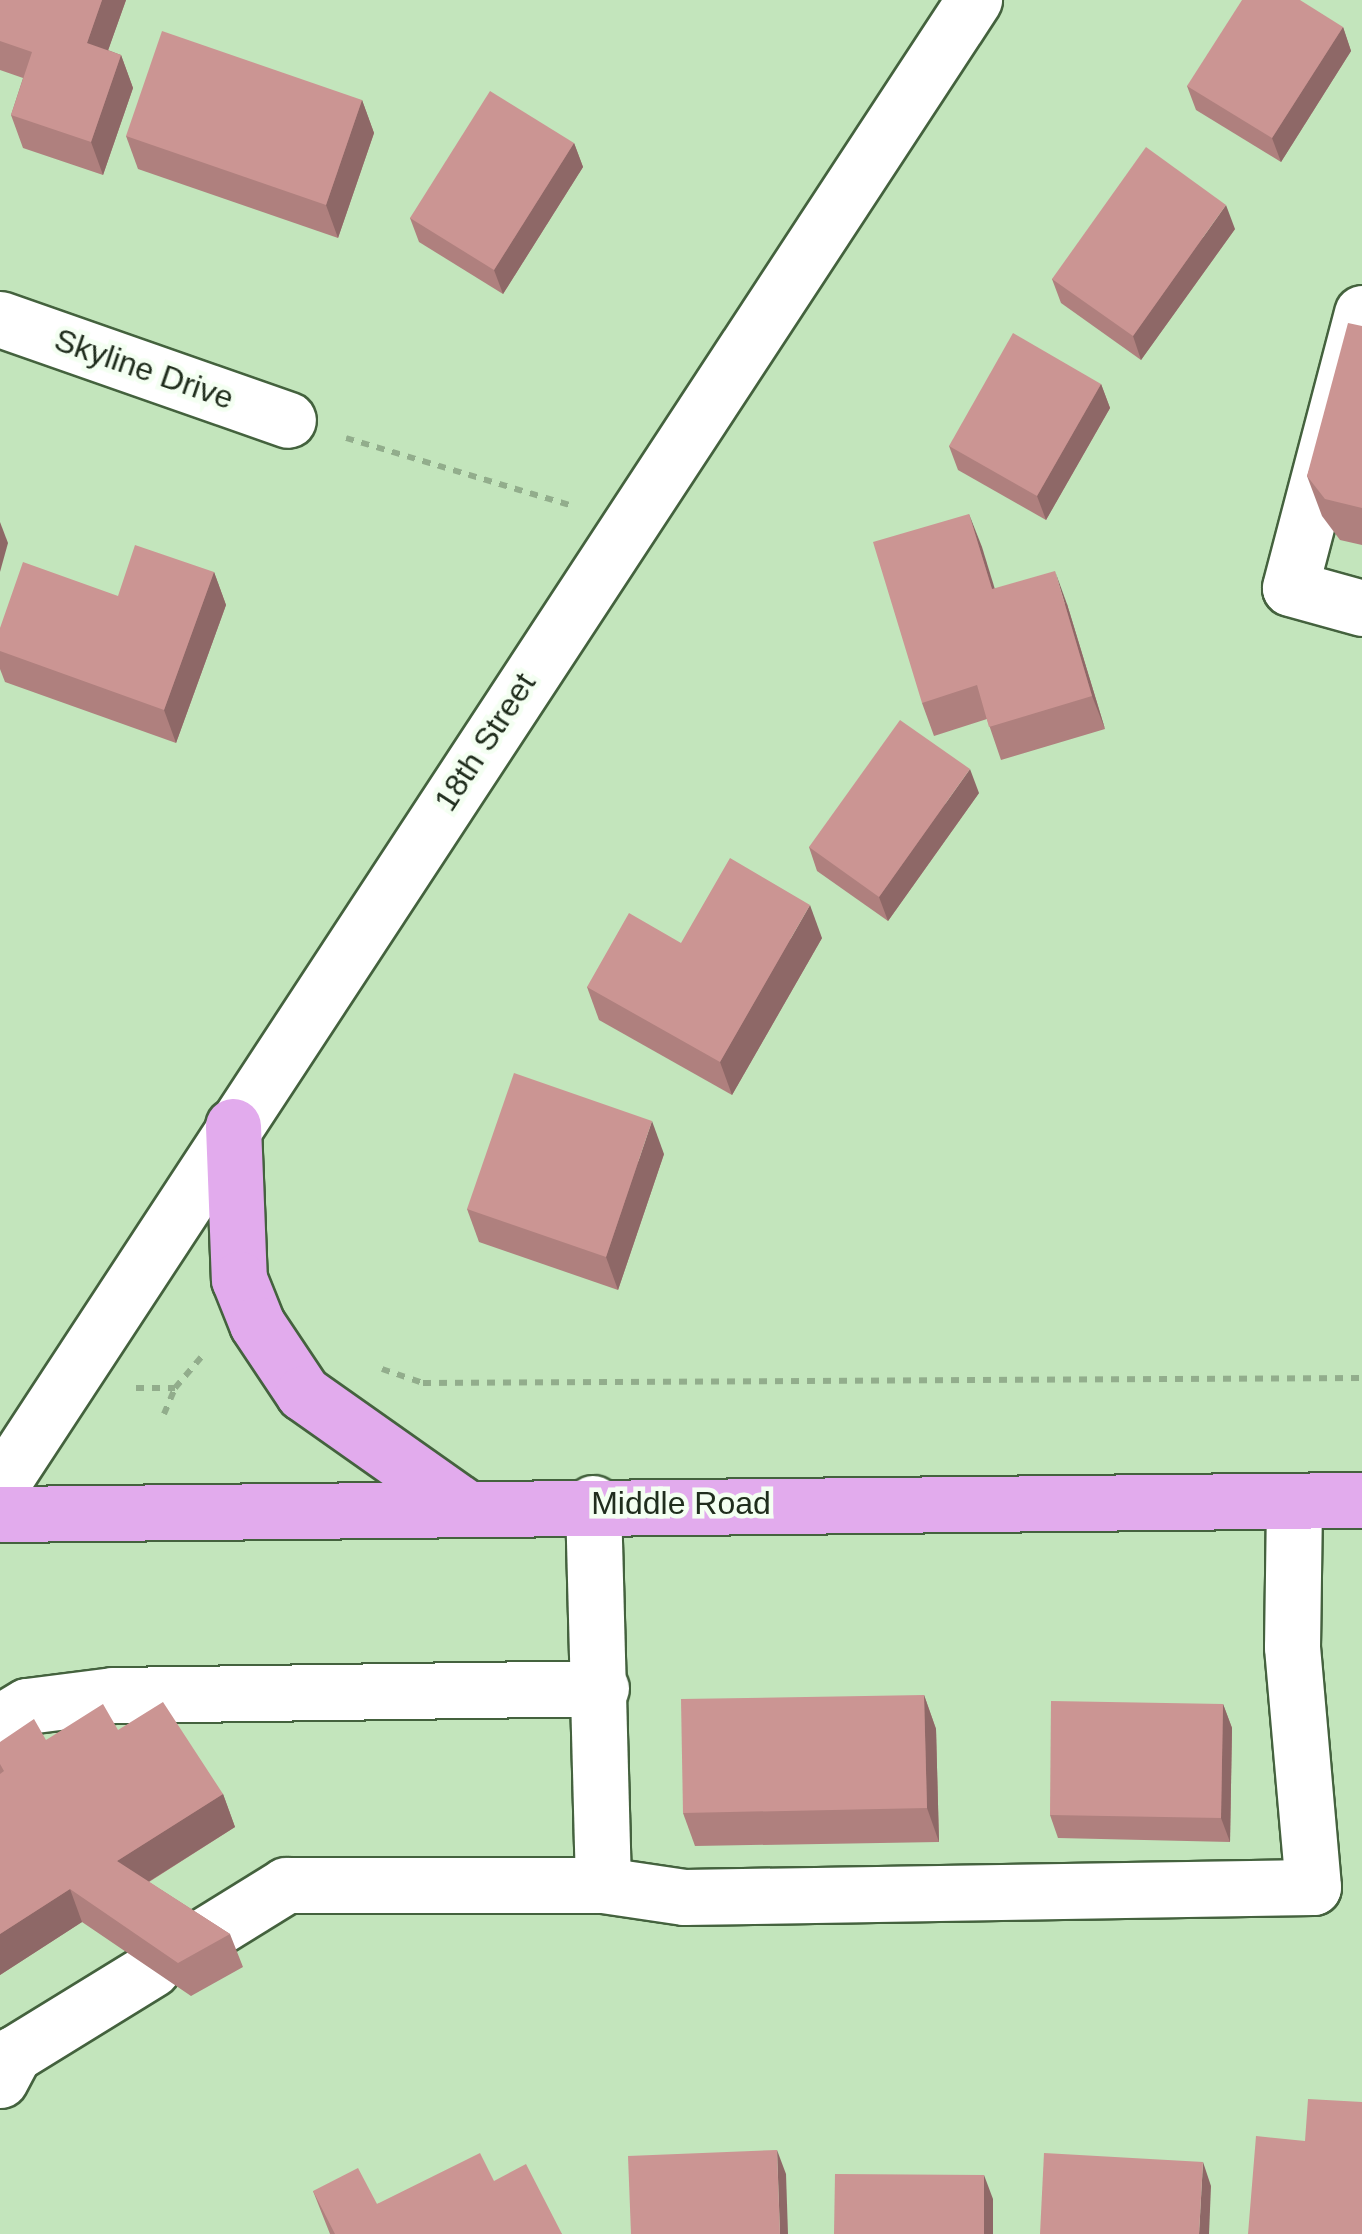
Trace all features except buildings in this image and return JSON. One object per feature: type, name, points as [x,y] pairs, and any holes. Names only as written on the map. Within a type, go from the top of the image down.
[{"type":"main road","points":[[233,1126],[239,1279],[257,1324],[304,1393],[462,1505]]},
{"type":"main road","name":"Middle Road","points":[[0,1514],[593,1503],[1362,1500]]},
{"type":"street","name":"18th Street","points":[[0,1486],[974,0]]},
{"type":"street","points":[[1362,314],[1290,588],[1362,608]]},
{"type":"street","name":"Skyline Drive","points":[[0,319],[288,420]]},
{"type":"street","points":[[199,1939],[286,1886],[603,1885],[684,1898],[1312,1888],[1292,1647],[1294,1500]]},
{"type":"street","points":[[593,1503],[601,1688],[603,1885]]},
{"type":"street","points":[[0,1722],[27,1706],[114,1695],[601,1688]]},
{"type":"street","points":[[0,2080],[14,2054],[152,1969]]},
{"type":"path","points":[[288,420],[629,524]]},
{"type":"path","points":[[164,1414],[175,1388],[214,1342]]},
{"type":"path","points":[[367,1360],[423,1383],[1362,1378]]},
{"type":"path","points":[[126,1388],[175,1388]]}]
